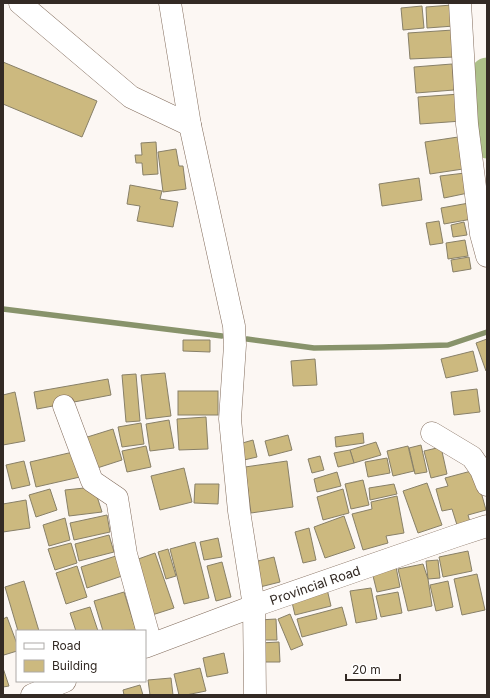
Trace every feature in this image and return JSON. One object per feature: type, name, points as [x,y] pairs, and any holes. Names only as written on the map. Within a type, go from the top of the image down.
[{"type":"street","points":[[20,3],[131,97],[190,125]]},
{"type":"street","points":[[170,3],[190,125],[234,326],[235,345],[230,420],[239,511],[254,606],[256,695]]},
{"type":"street","points":[[460,3],[467,124],[481,234],[487,256]]},
{"type":"street","points":[[64,406],[92,481],[117,498],[126,554],[144,630]]},
{"type":"street","points":[[432,433],[472,457],[482,470],[487,484]]},
{"type":"street","name":"Provincial Road","points":[[148,646],[254,606],[487,526]]},
{"type":"street","points":[[32,695],[63,682]]},
{"type":"building","points":[[452,5],[454,26],[427,28],[426,7]]},
{"type":"building","points":[[422,6],[424,28],[403,30],[401,8]]},
{"type":"building","points":[[453,30],[454,57],[410,59],[408,33]]},
{"type":"building","points":[[3,62],[97,101],[82,137],[3,104]]},
{"type":"building","points":[[452,64],[454,90],[416,93],[414,67]]},
{"type":"building","points":[[460,94],[462,121],[420,124],[418,97]]},
{"type":"building","points":[[458,137],[463,169],[430,174],[425,142]]},
{"type":"building","points":[[156,142],[158,174],[143,175],[142,163],[136,163],[135,155],[142,155],[141,143]]},
{"type":"building","points":[[176,149],[179,166],[183,166],[186,189],[163,192],[158,152]]},
{"type":"building","points":[[465,173],[468,193],[444,198],[440,176]]},
{"type":"building","points":[[419,178],[422,200],[382,206],[379,184]]},
{"type":"building","points":[[130,185],[162,191],[160,199],[178,202],[173,227],[137,221],[140,206],[127,204]]},
{"type":"building","points":[[469,203],[472,219],[444,224],[441,208]]},
{"type":"building","points":[[439,221],[443,243],[430,245],[426,223]]},
{"type":"building","points":[[464,222],[467,235],[453,237],[451,225]]},
{"type":"building","points":[[465,240],[468,256],[448,259],[446,243]]},
{"type":"building","points":[[469,257],[471,269],[453,272],[451,260]]},
{"type":"building","points":[[487,339],[487,371],[486,371],[476,343]]},
{"type":"building","points":[[183,340],[210,340],[210,352],[183,351]]},
{"type":"building","points":[[473,351],[478,371],[446,378],[441,359]]},
{"type":"building","points":[[315,359],[317,385],[293,386],[291,361]]},
{"type":"building","points":[[165,373],[171,416],[146,419],[141,375]]},
{"type":"building","points":[[136,374],[140,421],[126,422],[122,375]]},
{"type":"building","points":[[108,379],[111,395],[37,409],[34,392]]},
{"type":"building","points":[[477,389],[480,412],[454,415],[451,392]]},
{"type":"building","points":[[178,391],[218,391],[218,415],[178,415]]},
{"type":"building","points":[[15,392],[25,441],[3,445],[3,395]]},
{"type":"building","points":[[206,417],[208,449],[179,450],[177,419]]},
{"type":"building","points":[[169,420],[174,448],[150,451],[146,424]]},
{"type":"building","points":[[141,423],[144,444],[122,447],[118,427]]},
{"type":"building","points":[[113,429],[122,460],[91,470],[81,439]]},
{"type":"building","points":[[363,433],[364,443],[336,447],[335,437]]},
{"type":"building","points":[[288,435],[292,450],[269,456],[265,441]]},
{"type":"building","points":[[253,440],[257,457],[244,460],[239,444]]},
{"type":"building","points":[[376,442],[381,455],[354,463],[350,450]]},
{"type":"building","points":[[421,445],[427,472],[415,474],[409,448]]},
{"type":"building","points":[[146,446],[151,467],[127,472],[122,451]]},
{"type":"building","points":[[408,446],[414,471],[393,476],[387,451]]},
{"type":"building","points":[[441,447],[447,474],[431,478],[424,451]]},
{"type":"building","points":[[350,450],[354,463],[338,467],[334,453]]},
{"type":"building","points":[[73,452],[80,477],[36,487],[30,462]]},
{"type":"building","points":[[320,456],[324,470],[312,473],[308,459]]},
{"type":"building","points":[[387,458],[390,473],[368,477],[365,462]]},
{"type":"building","points":[[24,461],[30,485],[12,489],[6,465]]},
{"type":"building","points":[[287,461],[293,507],[251,513],[245,467]]},
{"type":"building","points":[[184,468],[192,502],[160,510],[151,476]]},
{"type":"building","points":[[475,470],[486,510],[468,515],[470,522],[457,525],[452,509],[442,511],[436,489],[448,486],[445,478]]},
{"type":"building","points":[[337,472],[341,486],[317,492],[314,479]]},
{"type":"building","points":[[363,480],[369,505],[351,509],[345,484]]},
{"type":"building","points":[[427,483],[442,525],[418,533],[403,491]]},
{"type":"building","points":[[195,484],[219,484],[218,504],[194,503]]},
{"type":"building","points":[[394,484],[397,494],[370,500],[369,488]]},
{"type":"building","points":[[94,487],[102,512],[69,516],[65,490]]},
{"type":"building","points":[[50,489],[57,510],[36,517],[29,495]]},
{"type":"building","points":[[343,489],[349,513],[323,520],[317,497]]},
{"type":"building","points":[[397,496],[404,533],[386,536],[388,543],[363,550],[352,514],[372,509],[371,502]]},
{"type":"building","points":[[26,500],[30,528],[3,532],[3,504]]},
{"type":"building","points":[[107,515],[110,532],[74,540],[70,523]]},
{"type":"building","points":[[344,516],[355,548],[325,558],[314,527]]},
{"type":"building","points":[[65,518],[70,540],[49,546],[43,525]]},
{"type":"building","points":[[309,528],[316,560],[303,563],[295,532]]},
{"type":"building","points":[[109,535],[114,552],[79,561],[75,544]]},
{"type":"building","points":[[218,538],[222,557],[204,560],[200,542]]},
{"type":"building","points":[[195,542],[209,598],[184,604],[170,549]]},
{"type":"building","points":[[71,543],[77,563],[55,570],[48,549]]},
{"type":"building","points":[[168,549],[176,576],[166,579],[158,552]]},
{"type":"building","points":[[468,551],[472,571],[443,577],[439,557]]},
{"type":"building","points":[[155,553],[174,608],[149,616],[130,562]]},
{"type":"building","points":[[116,556],[122,576],[87,588],[81,567]]},
{"type":"building","points":[[274,557],[280,582],[260,587],[254,562]]},
{"type":"building","points":[[438,560],[440,578],[428,579],[426,561]]},
{"type":"building","points":[[222,562],[231,597],[216,601],[207,566]]},
{"type":"building","points":[[423,564],[428,579],[432,606],[408,611],[398,569]]},
{"type":"building","points":[[77,566],[87,597],[66,604],[56,573]]},
{"type":"building","points":[[396,567],[400,587],[377,592],[372,572]]},
{"type":"building","points":[[477,574],[485,610],[462,615],[454,579]]},
{"type":"building","points":[[24,581],[39,630],[18,630],[5,587]]},
{"type":"building","points":[[448,581],[453,607],[436,611],[430,585]]},
{"type":"building","points":[[371,588],[377,619],[356,623],[350,591]]},
{"type":"building","points":[[327,589],[331,606],[295,615],[291,598]]},
{"type":"building","points":[[124,592],[136,630],[103,630],[94,601]]},
{"type":"building","points":[[398,592],[402,613],[381,617],[376,596]]},
{"type":"building","points":[[90,607],[98,630],[76,630],[70,613]]},
{"type":"building","points":[[342,607],[347,625],[302,637],[297,619]]},
{"type":"building","points":[[290,614],[303,645],[291,650],[278,619]]},
{"type":"building","points":[[7,617],[16,641],[16,651],[4,655],[3,652],[3,619]]},
{"type":"building","points":[[276,619],[277,640],[261,640],[259,620]]},
{"type":"building","points":[[279,642],[280,662],[261,662],[260,643]]},
{"type":"building","points":[[224,653],[228,673],[207,677],[203,658]]},
{"type":"building","points":[[3,668],[9,686],[3,687]]},
{"type":"building","points":[[200,668],[206,691],[179,695],[174,674]]},
{"type":"building","points":[[171,678],[173,695],[150,695],[148,680]]},
{"type":"building","points":[[140,685],[143,695],[124,695],[123,690]]},
{"type":"waterway","points":[[487,74],[484,93],[487,142]]},
{"type":"waterway","points":[[3,309],[222,336]]},
{"type":"waterway","points":[[247,339],[314,348],[381,347],[448,345],[487,332]]}]
